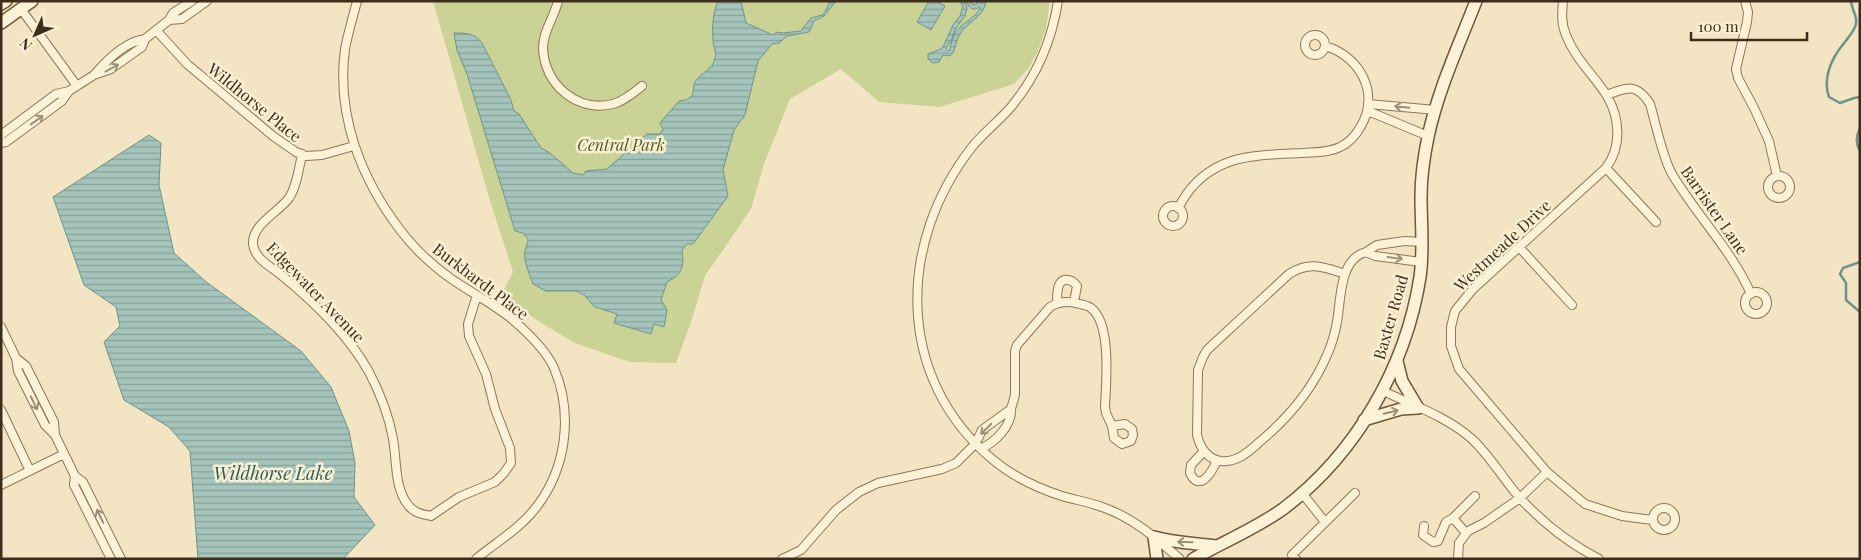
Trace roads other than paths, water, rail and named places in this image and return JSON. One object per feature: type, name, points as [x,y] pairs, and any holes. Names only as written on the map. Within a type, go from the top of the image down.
[{"type":"main road","points":[[1,4],[6,1]]},
{"type":"main road","points":[[1,23],[18,5],[32,1]]},
{"type":"main road","name":"Baxter Road","points":[[1194,559],[1265,521],[1302,493],[1337,458],[1364,420],[1397,361],[1413,308],[1420,276],[1422,242],[1421,196],[1428,136],[1476,1]]},
{"type":"main road","points":[[1364,420],[1392,412],[1418,408],[1402,381],[1397,361]]},
{"type":"main road","points":[[1157,559],[1154,537],[1171,542],[1189,542],[1216,546]]},
{"type":"street","points":[[1,135],[56,94],[69,91],[94,75],[104,64],[136,40],[145,38],[169,20],[173,13],[192,1]]},
{"type":"street","points":[[169,20],[182,18],[207,1]]},
{"type":"street","name":"Burkhardt Place","points":[[357,1],[345,48],[343,75],[345,107],[354,146],[372,187],[402,232],[425,257],[449,277],[512,319],[536,341],[554,367],[561,388],[565,421],[563,453],[552,483],[532,512],[514,530],[476,559]]},
{"type":"street","points":[[558,1],[545,33],[543,47],[544,62],[551,77],[561,90],[574,100],[601,106],[615,104],[630,96],[642,86]]},
{"type":"street","points":[[1058,1],[1055,20],[1037,69],[1011,107],[972,147],[936,205],[920,258],[916,295],[918,329],[924,356],[944,401],[956,420],[990,458],[1043,489],[1104,507],[1143,528],[1180,559]]},
{"type":"street","name":"Westmeade Drive","points":[[1563,1],[1562,16],[1565,34],[1573,51],[1606,95],[1613,109],[1618,133],[1614,158],[1606,168],[1462,300],[1455,311],[1453,319],[1451,346],[1459,369],[1547,472],[1585,504],[1622,516],[1652,520]]},
{"type":"street","points":[[1745,1],[1748,12],[1747,22],[1736,69],[1738,78],[1769,141],[1777,176]]},
{"type":"street","points":[[18,5],[77,86]]},
{"type":"street","name":"Wildhorse Place","points":[[156,30],[186,64],[273,136],[296,152],[322,155],[354,146]]},
{"type":"street","points":[[1178,208],[1193,186],[1205,175],[1230,161],[1246,156],[1329,151],[1339,148],[1348,142],[1358,131],[1368,107],[1366,84],[1358,68],[1336,50],[1325,46]]},
{"type":"street","name":"Barrister Lane","points":[[1606,95],[1633,88],[1640,91],[1646,97],[1650,104],[1671,172],[1740,271],[1751,294]]},
{"type":"street","points":[[1,143],[6,142],[62,101],[69,91]]},
{"type":"street","points":[[1368,107],[1436,110]]},
{"type":"street","points":[[1368,107],[1428,136]]},
{"type":"street","name":"Edgewater Avenue","points":[[302,154],[290,196],[258,230],[253,243],[254,250],[259,258],[290,282],[353,348],[368,372],[386,411],[393,440],[398,482],[404,499],[415,512],[431,516],[459,496],[496,482],[510,463],[510,448],[495,409],[486,374],[469,336],[468,324],[477,295]]},
{"type":"street","points":[[1606,168],[1656,222]]},
{"type":"street","points":[[1345,274],[1313,266],[1298,268],[1207,350],[1198,370],[1197,435],[1204,451],[1217,460],[1235,460],[1244,455],[1279,425],[1304,397],[1321,368],[1333,338],[1345,274],[1351,263],[1362,253],[1377,245],[1405,241],[1422,242]]},
{"type":"street","points":[[1519,248],[1572,305]]},
{"type":"street","points":[[1366,252],[1375,256],[1421,262]]},
{"type":"street","points":[[1057,303],[1058,287],[1067,280],[1077,286],[1074,302]]},
{"type":"street","points":[[782,559],[801,550],[843,504],[859,492],[878,483],[942,470],[956,463],[979,445],[992,443],[1009,420],[1015,395],[1015,351],[1017,344],[1050,307],[1057,303],[1074,302],[1091,308],[1101,323],[1106,350],[1105,407],[1112,426]]},
{"type":"street","points":[[1,327],[16,358],[18,371],[44,426],[54,435],[75,476],[83,482],[121,559]]},
{"type":"street","points":[[1381,390],[1447,420],[1471,439],[1492,460],[1520,498],[1554,530],[1599,559]]},
{"type":"street","points":[[979,445],[982,430],[1011,409]]},
{"type":"street","points":[[1,410],[30,471]]},
{"type":"street","points":[[1204,451],[1191,465],[1190,473],[1195,479],[1206,479],[1217,460]]},
{"type":"street","points":[[1,485],[64,454]]},
{"type":"street","points":[[1458,559],[1459,543],[1466,533],[1520,498],[1547,472]]},
{"type":"street","points":[[75,476],[74,485],[111,559]]},
{"type":"street","points":[[1302,493],[1325,522]]},
{"type":"street","points":[[1296,559],[1292,555],[1354,493]]},
{"type":"street","points":[[1424,526],[1423,535],[1433,542],[1438,541],[1446,522],[1453,518],[1475,496]]},
{"type":"street","points":[[1453,518],[1466,533]]},
{"type":"water","points":[[718,1],[741,1],[746,23],[773,35],[777,32],[801,31],[811,18],[822,15],[825,12],[830,1],[836,1],[824,16],[814,21],[809,32],[787,36],[779,43],[772,44],[758,61],[745,115],[734,130],[723,170],[728,196],[693,244],[687,244],[682,250],[683,261],[681,269],[676,276],[667,282],[661,300],[667,310],[664,327],[654,324],[651,334],[614,323],[617,314],[595,307],[584,295],[576,291],[546,291],[533,284],[525,259],[528,239],[523,233],[515,231],[467,74],[457,50],[454,33],[470,34],[482,43],[511,100],[514,111],[519,114],[541,148],[550,153],[573,173],[583,175],[586,171],[607,169],[647,134],[660,134],[663,129],[660,123],[679,101],[686,100],[692,96],[695,82],[714,62],[716,53],[713,42],[713,25]]},
{"type":"water","points":[[929,1],[936,1],[945,6],[931,30],[917,22]]},
{"type":"water","points":[[959,1],[965,1],[967,8],[965,16],[956,28],[946,48],[948,51],[950,50],[954,34],[980,9],[980,7],[972,8],[967,1],[972,1],[974,5],[977,1],[986,2],[979,16],[960,34],[953,53],[950,56],[943,55],[939,62],[933,63],[928,59],[928,54],[941,49],[944,45],[953,25],[960,16],[963,6]]},
{"type":"water","name":"Wildhorse Lake","points":[[149,135],[161,143],[159,185],[174,253],[205,281],[301,351],[331,387],[349,431],[355,463],[354,497],[375,525],[343,559],[198,559],[190,451],[169,427],[124,400],[104,342],[120,326],[116,307],[84,285],[53,197]]},
{"type":"waterway","points":[[1851,1],[1856,24],[1837,52],[1829,71],[1827,87],[1829,97],[1840,103],[1860,97]]},
{"type":"waterway","points":[[1860,128],[1857,140],[1860,151]]},
{"type":"waterway","points":[[1860,262],[1843,268],[1840,274],[1846,283],[1846,300],[1860,312]]},
{"type":"park label","name":"Central Park","points":[[621,144]]}]
